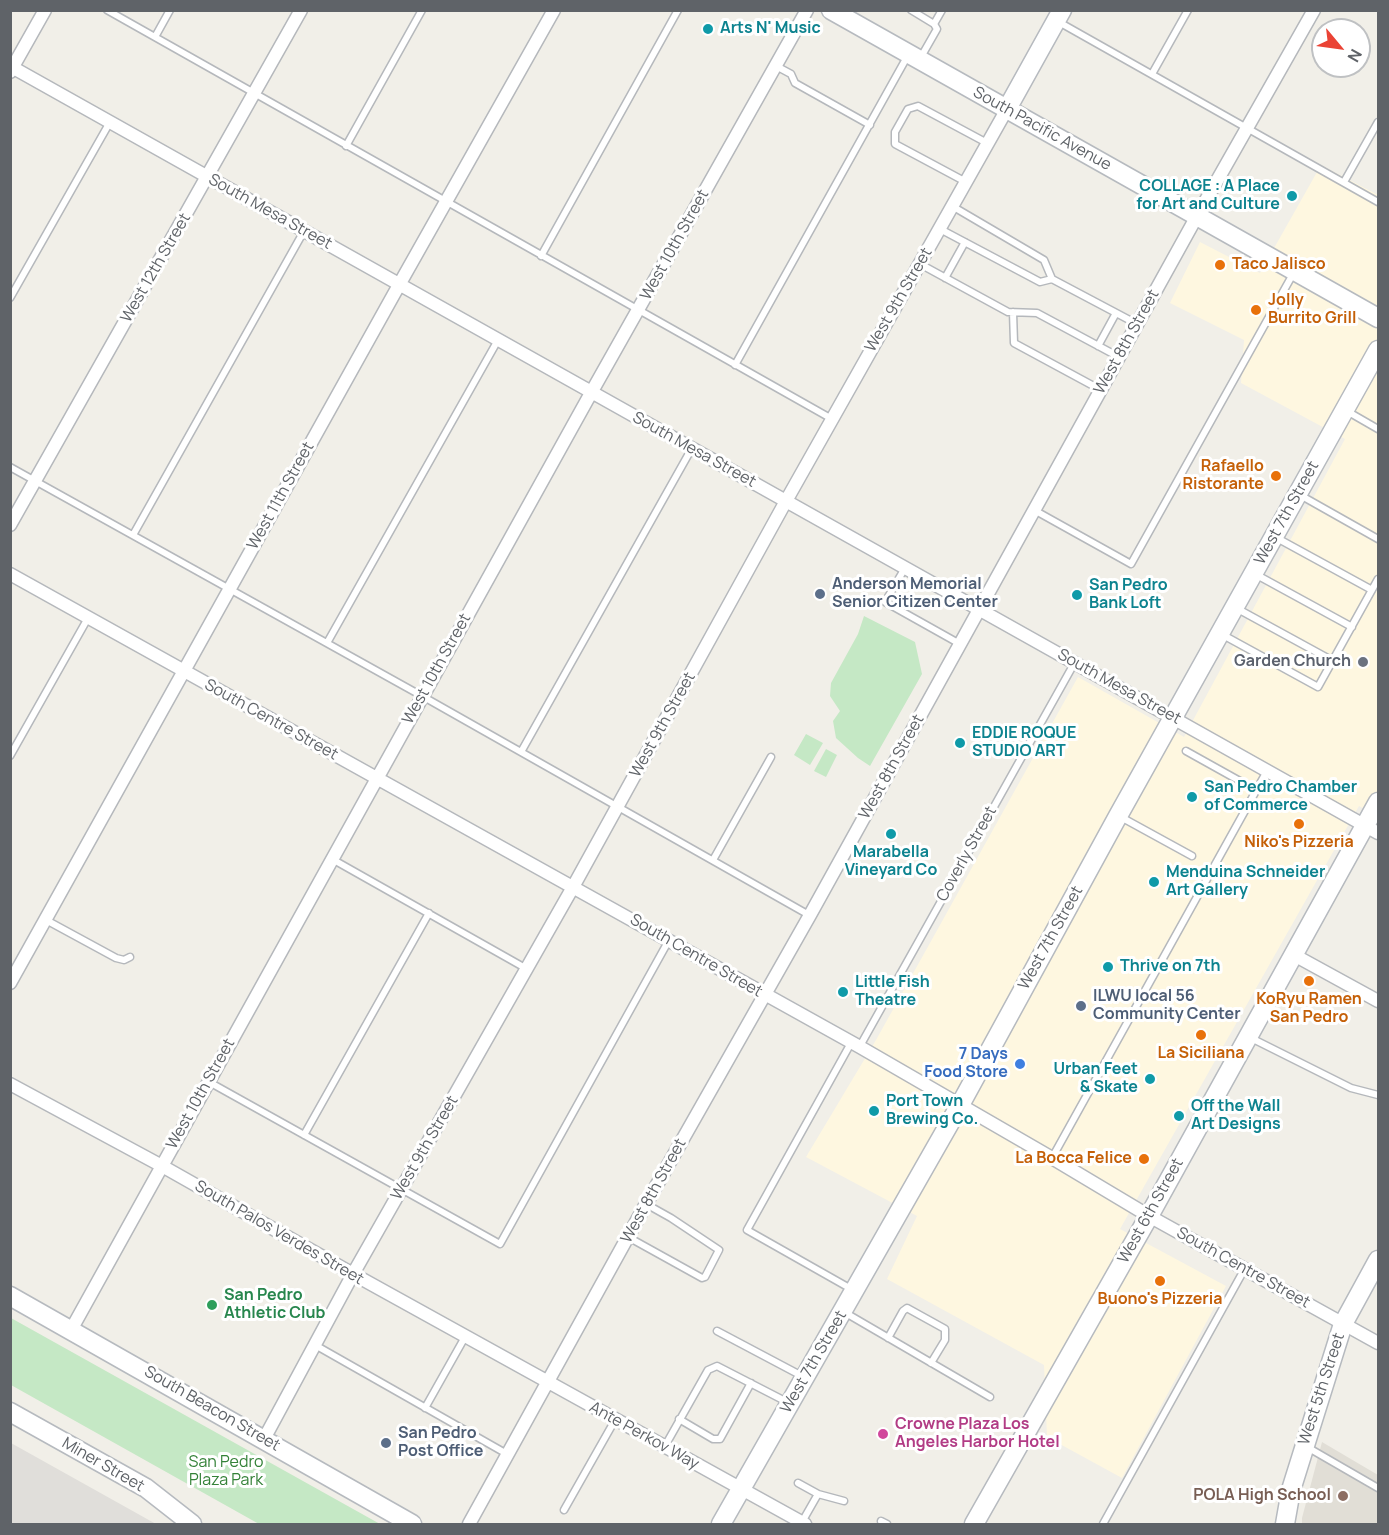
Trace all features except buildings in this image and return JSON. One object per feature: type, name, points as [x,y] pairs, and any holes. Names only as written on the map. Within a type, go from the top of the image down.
[{"type":"main road","name":"South Pacific Avenue","points":[[831,10],[1378,318]]},
{"type":"main road","name":"West 9th Street","points":[[1007,109],[1059,16]]},
{"type":"main road","name":"West 7th Street","points":[[721,1524],[960,1105],[1378,350]]},
{"type":"main road","name":"West 6th Street","points":[[974,1524],[1294,955],[1372,829],[1378,802]]},
{"type":"main road","name":"West 5th Street","points":[[1286,1524],[1291,1490],[1343,1324],[1378,1260]]},
{"type":"main road","name":"South Beacon Street","points":[[10,1296],[412,1524]]},
{"type":"main road","name":"Miner Street","points":[[10,1412],[146,1488],[192,1524]]},
{"type":"street","points":[[11,69],[45,10]]},
{"type":"street","name":"West 12th Street","points":[[10,525],[301,10]]},
{"type":"street","name":"West 11th Street","points":[[10,983],[554,10]]},
{"type":"street","name":"West 10th Street","points":[[71,1330],[376,778],[807,10]]},
{"type":"street","name":"West 8th Street","points":[[469,1524],[1314,10]]},
{"type":"street","name":"South Mesa Street","points":[[11,69],[110,122],[1372,829]]},
{"type":"street","name":"West 9th Street","points":[[264,1439],[353,1275],[573,887],[786,501],[1007,109]]},
{"type":"street","name":"South Centre Street","points":[[10,574],[856,1045],[1149,1216],[1378,1343]]},
{"type":"street","points":[[1294,955],[1378,1001]]},
{"type":"street","name":"South Palos Verdes Street","points":[[10,1084],[162,1166],[547,1382]]},
{"type":"street","name":"Ante Perkov Way","points":[[547,1382],[741,1489]]},
{"type":"street","points":[[741,1489],[804,1524]]},
{"type":"lane","points":[[107,10],[832,420]]},
{"type":"lane","points":[[155,37],[170,10]]},
{"type":"lane","points":[[346,146],[422,10]]},
{"type":"lane","points":[[541,256],[678,10]]},
{"type":"lane","points":[[735,365],[870,125],[914,57],[937,29],[934,24],[910,10]]},
{"type":"lane","points":[[934,24],[942,10]]},
{"type":"lane","points":[[1152,74],[1188,10]]},
{"type":"lane","points":[[1059,16],[1152,74],[1378,202]]},
{"type":"lane","points":[[776,66],[791,74],[795,83],[870,125]]},
{"type":"lane","points":[[966,182],[895,144],[896,132],[908,109],[918,106],[988,144]]},
{"type":"lane","points":[[10,298],[110,122]]},
{"type":"lane","points":[[1344,182],[1378,122]]},
{"type":"lane","points":[[952,206],[1044,260],[1052,279],[1137,324]]},
{"type":"lane","points":[[940,229],[1040,282],[1052,279]]},
{"type":"lane","points":[[133,535],[304,231]]},
{"type":"lane","points":[[945,278],[965,242]]},
{"type":"lane","points":[[920,264],[1008,312],[1036,313],[1119,357]]},
{"type":"lane","points":[[1034,510],[1131,564],[1294,271]]},
{"type":"lane","points":[[1012,312],[1014,343],[1101,390]]},
{"type":"lane","points":[[1098,346],[1116,313]]},
{"type":"lane","points":[[327,643],[498,340]]},
{"type":"lane","points":[[1345,410],[1378,429]]},
{"type":"lane","points":[[521,752],[692,448]]},
{"type":"lane","points":[[10,467],[810,915]]},
{"type":"lane","points":[[1298,494],[1378,538]]},
{"type":"lane","points":[[1275,536],[1372,590]]},
{"type":"lane","points":[[905,567],[885,602],[960,644]]},
{"type":"lane","points":[[1254,574],[1352,627]]},
{"type":"lane","points":[[1220,633],[1318,687],[1378,579]]},
{"type":"lane","points":[[1235,607],[1333,661]]},
{"type":"lane","points":[[10,756],[89,617]]},
{"type":"lane","name":"Coverly Street","points":[[855,1291],[747,1230],[856,1045],[1075,662]]},
{"type":"lane","points":[[1186,751],[1256,790]]},
{"type":"lane","points":[[713,860],[771,757]]},
{"type":"lane","points":[[1052,1158],[1267,771]]},
{"type":"lane","points":[[1118,816],[1192,856]]},
{"type":"lane","points":[[332,858],[527,969]]},
{"type":"lane","points":[[304,1135],[429,913]]},
{"type":"lane","points":[[46,920],[116,958],[124,960],[130,957]]},
{"type":"lane","points":[[208,1082],[500,1244],[669,940]]},
{"type":"lane","points":[[1248,1037],[1351,1088],[1378,1095]]},
{"type":"lane","points":[[628,1237],[702,1278],[705,1277],[719,1250],[646,1204]]},
{"type":"lane","points":[[1103,1524],[1244,1270]]},
{"type":"lane","points":[[888,1338],[907,1308],[945,1329],[945,1340],[931,1363]]},
{"type":"lane","points":[[843,1312],[990,1397]]},
{"type":"lane","points":[[717,1331],[805,1378]]},
{"type":"lane","points":[[425,1408],[465,1337]]},
{"type":"lane","points":[[315,1345],[508,1454]]},
{"type":"lane","points":[[664,1447],[708,1370],[717,1366],[790,1404]]},
{"type":"lane","points":[[680,1419],[713,1439],[720,1439],[751,1383]]},
{"type":"lane","points":[[564,1510],[615,1420]]},
{"type":"lane","points":[[1304,1445],[1378,1488]]},
{"type":"lane","points":[[798,1483],[818,1494],[844,1501]]},
{"type":"lane","points":[[804,1524],[818,1494]]},
{"type":"shaded area","points":[[1321,165],[1378,195],[1378,816],[1359,806],[1120,1229],[1226,1286],[1122,1478],[1047,1437],[1044,1365],[887,1279],[917,1216],[806,1157],[876,1040],[1078,677],[1184,737],[1345,439],[1241,383],[1244,340],[1170,303],[1200,242],[1260,273]]},
{"type":"shaded area","name":"POLA High School","points":[[1322,1442],[1378,1475],[1378,1524],[1302,1524]]},
{"type":"shaded area","points":[[11,1443],[156,1524],[11,1524]]},
{"type":"green space","points":[[864,616],[915,642],[922,674],[870,766],[836,738],[833,721],[840,711],[830,696],[831,683],[858,634]]},
{"type":"green space","points":[[806,734],[823,743],[810,765],[794,755]]},
{"type":"green space","points":[[826,749],[837,755],[826,777],[814,771]]},
{"type":"green space","name":"San Pedro Plaza Park","points":[[11,1318],[380,1524],[259,1524],[11,1385]]},
{"type":"place","name":"Arts N' Music","points":[[708,29]]},
{"type":"place","name":"COLLAGE : A Place for Art and Culture","points":[[1292,196]]},
{"type":"place","name":"Taco Jalisco","points":[[1220,265]]},
{"type":"place","name":"Jolly Burrito Grill","points":[[1256,310]]},
{"type":"place","name":"Rafaello Ristorante","points":[[1276,476]]},
{"type":"place","name":"Anderson Memorial Senior Citizen Center","points":[[820,594]]},
{"type":"place","name":"San Pedro Bank Loft","points":[[1077,595]]},
{"type":"place","name":"Garden Church","points":[[1363,662]]},
{"type":"place","name":"EDDIE ROQUE STUDIO ART","points":[[960,743]]},
{"type":"place","name":"San Pedro Chamber of Commerce","points":[[1192,797]]},
{"type":"place","name":"Niko's Pizzeria","points":[[1299,824]]},
{"type":"place","name":"Marabella Vineyard Co","points":[[891,834]]},
{"type":"place","name":"Menduina Schneider Art Gallery","points":[[1154,882]]},
{"type":"place","name":"Thrive on 7th","points":[[1108,967]]},
{"type":"place","name":"KoRyu Ramen San Pedro","points":[[1309,981]]},
{"type":"place","name":"Little Fish Theatre","points":[[843,992]]},
{"type":"place","name":"ILWU local 56 Community Center","points":[[1081,1006]]},
{"type":"place","name":"La Siciliana","points":[[1201,1035]]},
{"type":"place","name":"7 Days Food Store","points":[[1020,1064]]},
{"type":"place","name":"Urban Feet & Skate","points":[[1150,1079]]},
{"type":"place","name":"Port Town Brewing Co.","points":[[874,1111]]},
{"type":"place","name":"Off the Wall Art Designs","points":[[1179,1116]]},
{"type":"place","name":"La Bocca Felice","points":[[1144,1159]]},
{"type":"place","name":"Buono's Pizzeria","points":[[1160,1281]]},
{"type":"place","name":"San Pedro Athletic Club","points":[[212,1305]]},
{"type":"place","name":"Crowne Plaza Los Angeles Harbor Hotel","points":[[883,1434]]},
{"type":"place","name":"San Pedro Post Office","points":[[386,1443]]},
{"type":"place","name":"POLA High School","points":[[1343,1496]]}]
